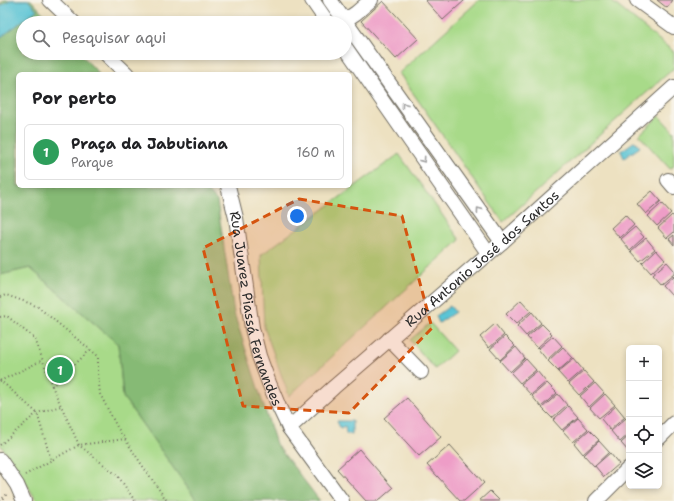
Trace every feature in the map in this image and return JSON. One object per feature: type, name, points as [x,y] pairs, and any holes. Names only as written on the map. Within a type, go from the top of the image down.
[{"type":"street","points":[[50,0],[67,16]]},
{"type":"street","points":[[312,0],[323,16]]},
{"type":"street","points":[[330,0],[341,16]]},
{"type":"street","points":[[351,16],[371,0]]},
{"type":"street","points":[[637,0],[674,27]]},
{"type":"street","points":[[352,31],[502,242]]},
{"type":"street","points":[[352,57],[488,253]]},
{"type":"street","points":[[112,60],[125,72]]},
{"type":"street","name":"Rua Antonio José dos Santos","points":[[289,428],[334,387],[502,242],[674,87]]},
{"type":"street","name":"Rua Juarez Piassá Fernandes","points":[[228,188],[236,218],[246,291],[259,356],[289,428],[342,501]]},
{"type":"street","points":[[389,339],[421,372]]},
{"type":"street","points":[[662,435],[674,423]]},
{"type":"street","points":[[0,460],[17,485],[24,501]]},
{"type":"street","points":[[596,501],[626,471]]},
{"type":"path","points":[[0,297],[6,295],[38,307],[98,356],[100,394],[117,427],[167,501]]},
{"type":"path","points":[[0,317],[8,316],[35,339],[52,386],[79,445],[118,476],[135,501]]},
{"type":"path","points":[[52,386],[90,350]]},
{"type":"path","points":[[43,360],[0,381],[37,414],[51,461]]},
{"type":"path","points":[[0,445],[37,414],[61,406]]},
{"type":"path","points":[[22,477],[79,445],[125,439]]},
{"type":"highlighted area","points":[[299,199],[402,216],[432,328],[349,413],[243,406],[203,248]]},
{"type":"green space","points":[[5,0],[31,0],[46,16],[16,16],[16,60],[86,60],[97,72],[16,72],[16,188],[205,188],[217,201],[234,313],[276,444],[320,501],[197,501],[123,397],[118,344],[30,268],[0,275],[0,4]]},
{"type":"green space","points":[[479,0],[610,0],[674,52],[674,68],[503,222],[399,73]]},
{"type":"green space","points":[[659,116],[674,132],[674,166],[670,169],[639,135]]},
{"type":"green space","points":[[399,154],[460,240],[289,396],[264,327],[261,255]]},
{"type":"green space","points":[[30,268],[118,344],[123,397],[197,501],[37,501],[0,444],[0,275]]},
{"type":"green space","points":[[430,323],[455,351],[435,369],[410,340]]},
{"type":"water","points":[[10,0],[28,0],[37,10],[29,16],[16,16],[16,26],[0,38],[0,7]]},
{"type":"water","points":[[635,141],[640,147],[624,158],[621,151]]},
{"type":"water","points":[[450,306],[455,312],[439,323],[436,316]]},
{"type":"water","points":[[337,421],[352,421],[352,434],[346,434],[345,426],[340,428]]},
{"type":"building","points":[[425,0],[465,0],[443,20]]},
{"type":"building","points":[[657,0],[673,0],[667,8]]},
{"type":"building","points":[[383,1],[418,39],[396,59],[361,21]]},
{"type":"building","points":[[652,191],[661,201],[646,214],[637,204]]},
{"type":"building","points":[[662,203],[671,213],[657,226],[648,216]]},
{"type":"building","points":[[625,215],[634,225],[620,238],[611,228]]},
{"type":"building","points":[[672,215],[674,217],[674,232],[667,238],[658,228]]},
{"type":"building","points":[[635,227],[644,237],[630,250],[621,239]]},
{"type":"building","points":[[674,235],[674,245],[669,239]]},
{"type":"building","points":[[646,238],[655,249],[640,261],[631,251]]},
{"type":"building","points":[[656,250],[665,260],[651,273],[642,263]]},
{"type":"building","points":[[667,262],[674,270],[674,274],[661,285],[652,275]]},
{"type":"building","points":[[674,276],[674,295],[672,296],[663,286]]},
{"type":"building","points":[[521,300],[531,311],[516,324],[506,314]]},
{"type":"building","points":[[532,312],[541,323],[526,336],[517,326]]},
{"type":"building","points":[[495,324],[504,335],[489,348],[480,337]]},
{"type":"building","points":[[542,324],[552,334],[537,348],[527,337]]},
{"type":"building","points":[[505,336],[515,346],[500,360],[490,349]]},
{"type":"building","points":[[553,336],[562,346],[547,360],[538,349]]},
{"type":"building","points":[[516,347],[525,358],[510,372],[500,361]]},
{"type":"building","points":[[563,347],[573,358],[558,371],[548,361]]},
{"type":"building","points":[[526,359],[536,370],[520,383],[511,373]]},
{"type":"building","points":[[574,359],[583,370],[568,383],[558,372]]},
{"type":"building","points":[[537,371],[546,382],[531,395],[521,384]]},
{"type":"building","points":[[584,371],[594,382],[579,395],[569,384]]},
{"type":"building","points":[[547,383],[557,393],[541,407],[532,396]]},
{"type":"building","points":[[595,383],[604,393],[589,407],[580,396]]},
{"type":"building","points":[[558,394],[567,405],[552,418],[542,408]]},
{"type":"building","points":[[605,394],[615,405],[599,418],[590,408]]},
{"type":"building","points":[[407,398],[441,437],[419,456],[384,418]]},
{"type":"building","points":[[568,406],[578,417],[562,430],[553,420]]},
{"type":"building","points":[[616,406],[625,417],[610,430],[601,419]]},
{"type":"building","points":[[578,418],[588,429],[573,442],[563,431]]},
{"type":"building","points":[[626,418],[626,437],[620,442],[611,431]]},
{"type":"building","points":[[589,430],[599,440],[583,454],[574,443]]},
{"type":"building","points":[[626,439],[626,449],[621,443]]},
{"type":"building","points":[[599,441],[609,452],[594,466],[584,455]]},
{"type":"building","points":[[450,445],[484,483],[464,501],[460,501],[427,465]]},
{"type":"building","points":[[359,449],[393,488],[378,501],[366,501],[337,469]]},
{"type":"building","points":[[610,453],[619,464],[604,477],[595,466]]},
{"type":"building","points":[[490,491],[500,501],[479,501]]},
{"type":"place","name":"Praça da Jabutiana","points":[[60,370]]}]
